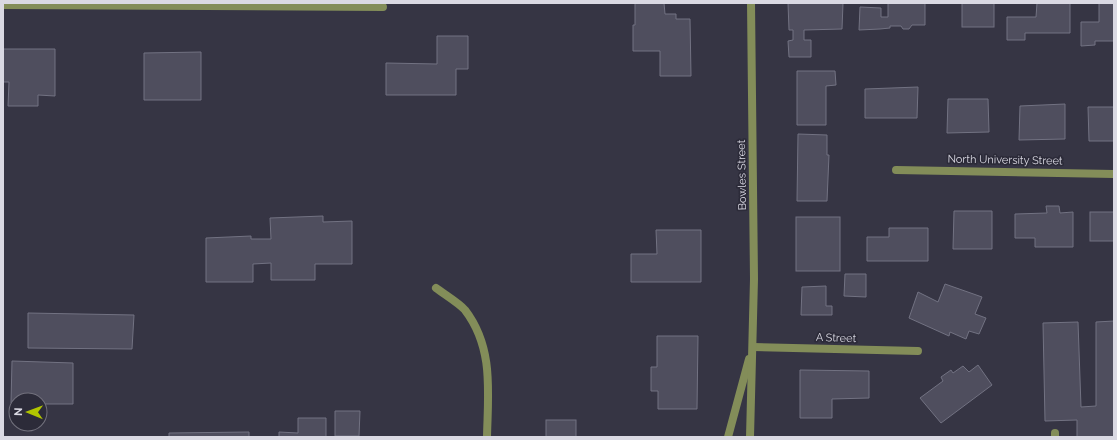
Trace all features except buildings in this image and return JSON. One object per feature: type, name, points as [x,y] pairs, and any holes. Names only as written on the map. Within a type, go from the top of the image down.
[{"type":"street","name":"Bowles Street","points":[[750,437],[754,271],[751,3]]},
{"type":"street","points":[[3,5],[383,7]]},
{"type":"street","name":"North University Street","points":[[896,170],[1114,174]]},
{"type":"street","points":[[436,288],[464,309],[481,338],[488,374],[487,437]]},
{"type":"street","name":"Bowles Street","points":[[728,437],[753,347]]},
{"type":"street","name":"A Street","points":[[753,347],[918,352]]}]
